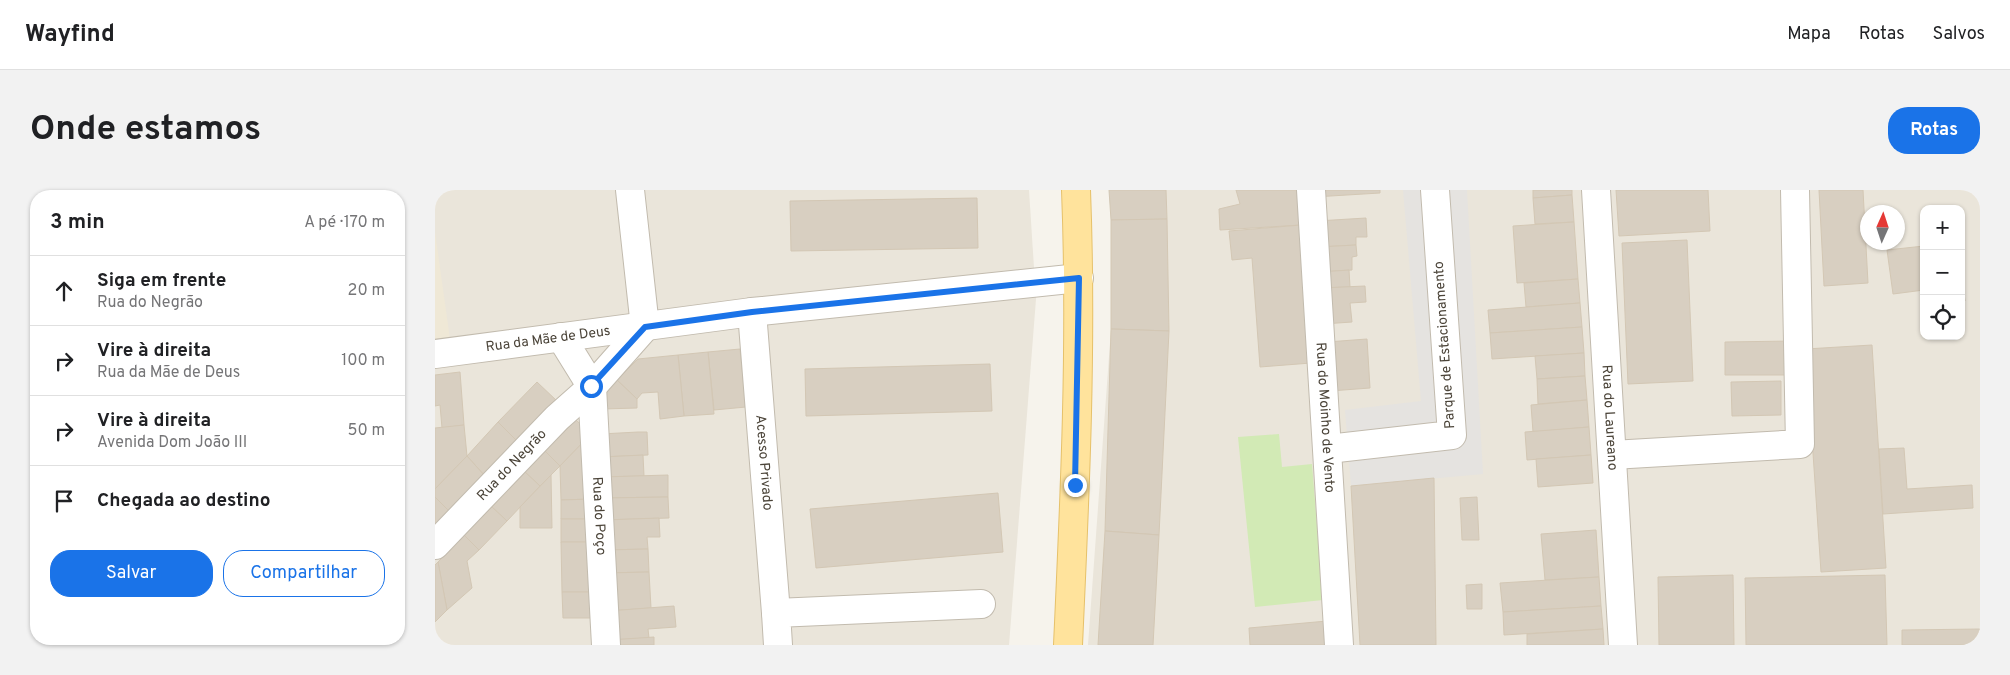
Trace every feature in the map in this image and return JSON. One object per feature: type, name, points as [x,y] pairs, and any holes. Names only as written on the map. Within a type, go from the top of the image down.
[{"type":"main road","points":[[1068,645],[1075,485],[1079,278],[1076,190]]},
{"type":"street","name":"Rua do Moinho de Vento","points":[[1311,190],[1339,645]]},
{"type":"street","name":"Parque de Estacionamento","points":[[1328,449],[1452,436],[1435,190]]},
{"type":"street","name":"Rua do Laureano","points":[[1597,190],[1623,645]]},
{"type":"street","points":[[1612,455],[1800,444],[1795,190]]},
{"type":"street","points":[[636,191],[645,327]]},
{"type":"street","name":"Rua da Mãe de Deus","points":[[435,354],[752,312],[1079,278]]},
{"type":"street","name":"Acesso Privado","points":[[752,312],[778,645]]},
{"type":"street","name":"Rua do Negrão","points":[[435,545],[557,418],[591,386],[645,327]]},
{"type":"street","points":[[561,337],[591,386]]},
{"type":"street","name":"Rua do Poço","points":[[591,386],[606,645]]},
{"type":"street","points":[[776,613],[981,604]]},
{"type":"shaded area","points":[[435,190],[1029,190],[1036,299],[1009,645],[435,645]]},
{"type":"shaded area","points":[[1109,190],[1980,190],[1980,645],[1088,645],[1111,329],[1111,220]]},
{"type":"shaded area","points":[[1403,190],[1467,190],[1483,474],[1351,486],[1345,410],[1421,401]]},
{"type":"shaded area","points":[[435,232],[450,339],[435,341]]},
{"type":"green space","points":[[1279,434],[1282,467],[1312,464],[1323,600],[1255,607],[1238,437]]},
{"type":"building","points":[[1109,190],[1166,190],[1167,219],[1111,220]]},
{"type":"building","points":[[1236,190],[1299,190],[1301,225],[1220,230],[1219,209],[1240,204]]},
{"type":"building","points":[[1313,190],[1380,190],[1380,193],[1314,197]]},
{"type":"building","points":[[1533,190],[1572,190],[1572,195],[1533,198]]},
{"type":"building","points":[[1616,190],[1708,190],[1710,231],[1619,236]]},
{"type":"building","points":[[1819,190],[1863,190],[1864,205],[1860,205],[1860,250],[1866,250],[1868,283],[1824,286]]},
{"type":"building","points":[[1572,195],[1574,222],[1535,224],[1533,198]]},
{"type":"building","points":[[977,198],[978,248],[791,251],[790,201]]},
{"type":"building","points":[[1366,218],[1367,237],[1356,237],[1356,245],[1319,247],[1317,221]]},
{"type":"building","points":[[1167,219],[1169,331],[1111,329],[1111,220]]},
{"type":"building","points":[[1574,222],[1578,279],[1517,283],[1513,226]]},
{"type":"building","points":[[1301,225],[1311,363],[1260,367],[1252,258],[1232,260],[1229,231]]},
{"type":"building","points":[[1687,240],[1693,381],[1628,384],[1622,243]]},
{"type":"building","points":[[1356,245],[1357,256],[1352,257],[1352,270],[1320,272],[1319,247]]},
{"type":"building","points":[[1920,246],[1920,291],[1893,294],[1887,250],[1905,250],[1905,248]]},
{"type":"building","points":[[1349,270],[1350,287],[1321,288],[1320,272]]},
{"type":"building","points":[[1578,279],[1580,303],[1526,307],[1524,283]]},
{"type":"building","points":[[1365,286],[1366,302],[1350,303],[1352,322],[1323,324],[1321,288]]},
{"type":"building","points":[[1580,303],[1582,327],[1490,333],[1488,310]]},
{"type":"building","points":[[1582,327],[1584,353],[1492,359],[1490,333]]},
{"type":"building","points":[[1111,329],[1169,331],[1159,535],[1105,531]]},
{"type":"building","points":[[1367,339],[1370,388],[1330,391],[1327,342]]},
{"type":"building","points":[[1792,341],[1792,375],[1725,375],[1725,342]]},
{"type":"building","points":[[1872,345],[1886,568],[1821,572],[1806,349]]},
{"type":"building","points":[[740,349],[746,407],[714,410],[708,352]]},
{"type":"building","points":[[708,352],[714,414],[684,416],[678,355]]},
{"type":"building","points":[[1584,353],[1585,376],[1537,379],[1535,356]]},
{"type":"building","points":[[678,355],[684,416],[660,419],[658,392],[642,393],[637,399],[617,380],[638,359]]},
{"type":"building","points":[[990,364],[992,411],[806,416],[805,369]]},
{"type":"building","points":[[460,372],[464,425],[442,428],[440,405],[435,406],[435,375]]},
{"type":"building","points":[[1585,376],[1587,400],[1538,404],[1537,379]]},
{"type":"building","points":[[617,380],[637,399],[637,408],[603,409],[603,393]]},
{"type":"building","points":[[1781,381],[1781,415],[1732,416],[1731,382]]},
{"type":"building","points":[[537,382],[557,401],[517,441],[498,422]]},
{"type":"building","points":[[1587,400],[1589,427],[1533,432],[1531,405]]},
{"type":"building","points":[[576,420],[591,434],[560,466],[545,451]]},
{"type":"building","points":[[498,422],[517,441],[484,475],[467,456]]},
{"type":"building","points":[[464,425],[467,456],[435,489],[435,428]]},
{"type":"building","points":[[1589,427],[1591,455],[1527,460],[1525,432]]},
{"type":"building","points":[[647,432],[648,455],[602,457],[601,434]]},
{"type":"building","points":[[591,434],[592,499],[561,500],[560,466]]},
{"type":"building","points":[[1904,448],[1907,489],[1972,485],[1973,508],[1883,514],[1879,449]]},
{"type":"building","points":[[545,451],[560,466],[540,486],[525,472]]},
{"type":"building","points":[[643,455],[644,476],[602,477],[602,457]]},
{"type":"building","points":[[1591,455],[1593,483],[1538,487],[1536,459]]},
{"type":"building","points":[[467,456],[484,475],[449,511],[435,497],[435,489]]},
{"type":"building","points":[[525,472],[540,486],[507,521],[492,507]]},
{"type":"building","points":[[551,475],[552,528],[520,528],[520,507]]},
{"type":"building","points":[[668,475],[668,497],[603,498],[602,477]]},
{"type":"building","points":[[1434,478],[1436,645],[1360,645],[1351,486]]},
{"type":"building","points":[[998,493],[1003,552],[816,568],[810,509]]},
{"type":"building","points":[[435,497],[449,511],[435,526]]},
{"type":"building","points":[[668,497],[669,518],[604,520],[603,498]]},
{"type":"building","points":[[1477,497],[1479,540],[1462,540],[1460,498]]},
{"type":"building","points":[[592,499],[593,519],[561,519],[561,500]]},
{"type":"building","points":[[492,507],[507,521],[479,550],[464,535]]},
{"type":"building","points":[[659,518],[660,537],[647,537],[648,549],[605,550],[604,520]]},
{"type":"building","points":[[561,519],[593,519],[593,542],[561,542]]},
{"type":"building","points":[[1596,530],[1599,577],[1545,580],[1541,534]]},
{"type":"building","points":[[1105,531],[1159,535],[1153,645],[1098,645]]},
{"type":"building","points":[[464,535],[479,550],[467,561],[472,588],[447,610],[438,562]]},
{"type":"building","points":[[561,542],[593,542],[594,592],[562,592]]},
{"type":"building","points":[[648,549],[649,572],[605,573],[605,550]]},
{"type":"building","points":[[438,562],[447,610],[435,622],[435,565]]},
{"type":"building","points":[[649,572],[651,608],[608,611],[605,573]]},
{"type":"building","points":[[1733,575],[1734,645],[1659,645],[1658,577]]},
{"type":"building","points":[[1885,575],[1887,645],[1746,645],[1745,578]]},
{"type":"building","points":[[1599,577],[1601,606],[1503,612],[1500,583]]},
{"type":"building","points":[[1482,584],[1482,609],[1467,609],[1466,585]]},
{"type":"building","points":[[562,592],[594,592],[594,618],[563,618]]},
{"type":"building","points":[[674,606],[676,627],[648,629],[649,638],[610,640],[608,611]]},
{"type":"building","points":[[1601,606],[1603,629],[1504,635],[1503,612]]},
{"type":"building","points":[[1327,621],[1329,645],[1250,645],[1249,628]]},
{"type":"building","points":[[1603,629],[1604,645],[1527,645],[1527,634]]},
{"type":"building","points":[[1980,629],[1980,645],[1902,645],[1902,630]]},
{"type":"building","points":[[654,637],[654,645],[610,645],[610,640]]},
{"type":"route","points":[[591,386],[645,327],[752,312],[1079,278],[1075,485]]}]
